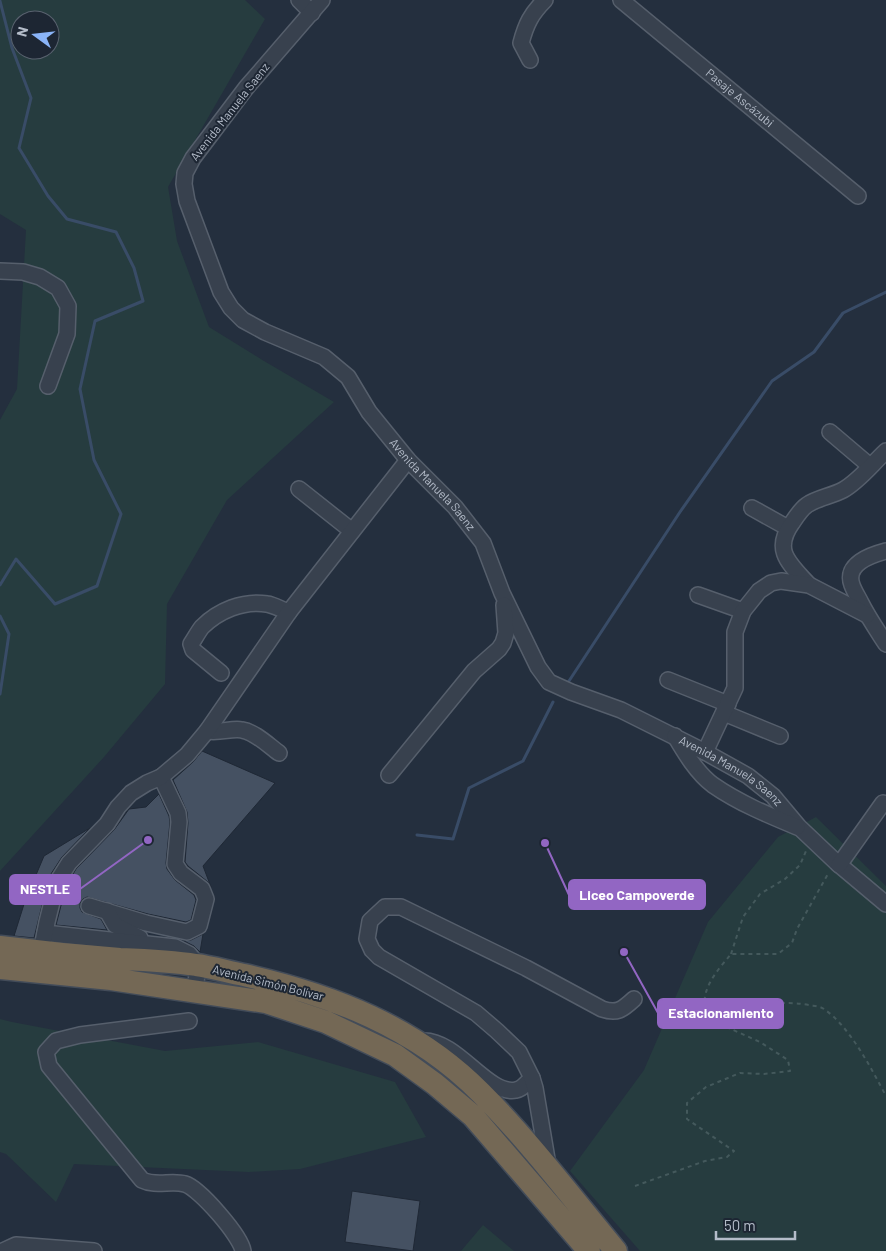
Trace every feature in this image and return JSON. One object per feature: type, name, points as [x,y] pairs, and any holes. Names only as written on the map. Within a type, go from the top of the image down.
[{"type":"highway","name":"Avenida Simón Bolívar","points":[[0,947],[43,943],[198,965],[273,982],[326,997],[368,1015],[418,1042],[481,1092],[548,1168],[616,1251]]},
{"type":"highway","name":"Avenida Simón Bolívar","points":[[0,968],[111,979],[266,1002],[326,1022],[395,1055],[435,1084],[473,1116],[589,1251]]},
{"type":"street","points":[[299,0],[312,13]]},
{"type":"street","name":"Avenida Manuela Saenz","points":[[322,0],[246,88],[193,158],[185,179],[187,201],[221,292],[231,308],[243,320],[265,332],[324,357],[348,377],[370,412],[408,460],[456,507],[483,543],[502,593],[538,667],[549,682],[621,710],[675,736],[748,776],[773,796],[798,827],[886,904]]},
{"type":"street","points":[[530,60],[521,43],[524,29],[532,13],[545,0]]},
{"type":"street","name":"Pasaje Ascázubi","points":[[621,0],[858,196]]},
{"type":"street","points":[[0,271],[23,272],[40,277],[58,288],[68,306],[67,334],[48,386]]},
{"type":"street","points":[[830,432],[870,466]]},
{"type":"street","points":[[809,585],[789,563],[783,551],[783,539],[788,528],[807,505],[842,490],[854,482],[886,451]]},
{"type":"street","points":[[195,991],[198,965],[184,950],[175,947],[139,940],[43,943],[57,882],[69,863],[107,824],[118,807],[131,793],[161,777],[187,755],[207,731],[289,612],[408,460]]},
{"type":"street","points":[[299,489],[352,532]]},
{"type":"street","points":[[752,508],[788,528]]},
{"type":"street","points":[[886,551],[863,559],[855,566],[851,584],[867,615],[886,644]]},
{"type":"street","points":[[705,752],[736,688],[735,632],[743,611],[759,591],[770,583],[781,581],[809,585],[867,615]]},
{"type":"street","points":[[389,775],[474,672],[503,643],[506,633],[502,593]]},
{"type":"street","points":[[698,595],[743,611]]},
{"type":"street","points":[[221,673],[193,650],[191,644],[201,628],[216,616],[244,604],[267,604],[289,612]]},
{"type":"street","points":[[668,680],[780,736]]},
{"type":"street","points":[[207,731],[242,730],[279,753]]},
{"type":"street","points":[[675,736],[688,758],[712,784],[756,810],[798,827]]},
{"type":"street","points":[[89,906],[146,923],[187,932],[199,926],[206,899],[202,889],[181,873],[175,864],[179,828],[178,814],[161,777]]},
{"type":"street","points":[[837,863],[882,803]]},
{"type":"street","points":[[532,1184],[548,1168],[539,1106],[532,1078],[519,1052],[483,1019],[372,950],[366,939],[370,921],[385,907],[401,908],[456,933],[602,1009],[611,1012],[625,1008],[634,999]]},
{"type":"street","points":[[107,911],[115,925],[139,940]]},
{"type":"street","points":[[139,940],[146,923]]},
{"type":"street","points":[[189,1021],[80,1035],[56,1041],[46,1052],[49,1066],[142,1180],[150,1184],[180,1183],[193,1188],[232,1228],[244,1251]]},
{"type":"street","points":[[418,1042],[437,1042],[451,1050],[494,1084],[506,1090],[517,1090],[532,1078]]},
{"type":"street","points":[[12,1249],[94,1251]]},
{"type":"path","points":[[635,1186],[705,1161],[728,1157],[734,1151],[687,1119],[687,1103],[706,1088],[740,1073],[790,1072],[788,1060],[760,1042],[722,1025],[710,1017],[704,1001],[711,979],[731,954],[743,917],[760,894],[785,879],[800,865],[811,838]]},
{"type":"path","points":[[731,954],[778,954],[792,942],[797,929],[837,863]]},
{"type":"path","points":[[722,1025],[738,1015],[762,1005],[796,1003],[823,1008],[847,1031],[871,1068],[886,1096]]},
{"type":"green space","points":[[0,0],[245,0],[265,19],[168,187],[177,241],[209,327],[334,402],[227,500],[167,604],[165,684],[104,757],[0,871],[0,420],[17,389],[26,230],[0,214]]},
{"type":"green space","points":[[816,817],[886,886],[886,1251],[640,1251],[570,1171],[644,1070],[708,922],[778,837]]},
{"type":"green space","points":[[0,1019],[165,1051],[258,1042],[395,1082],[426,1137],[300,1169],[249,1172],[74,1164],[56,1202],[6,1154],[0,1152]]},
{"type":"green space","points":[[483,1225],[514,1251],[461,1251]]},
{"type":"building","points":[[202,751],[275,783],[203,866],[211,887],[208,882],[185,862],[187,812],[173,780]]},
{"type":"building","points":[[159,794],[170,822],[167,869],[175,880],[194,895],[196,900],[191,920],[186,922],[148,914],[87,897],[80,903],[82,912],[101,919],[107,930],[56,925],[66,886],[76,869],[114,830],[129,809],[146,807]]},
{"type":"building","points":[[90,828],[62,857],[49,877],[34,938],[14,936],[25,901],[44,856]]},
{"type":"building","points":[[203,934],[200,952],[194,946],[184,941],[191,940]]},
{"type":"building","points":[[352,1191],[420,1201],[413,1251],[345,1242]]},
{"type":"waterway","points":[[0,1],[12,48],[31,98],[19,148],[48,196],[67,219],[116,232],[134,268],[143,301],[95,321],[80,389],[94,460],[121,514],[97,586],[55,604],[16,559],[0,585]]},
{"type":"waterway","points":[[567,684],[680,512],[772,381],[814,352],[843,313],[886,292]]},
{"type":"waterway","points":[[0,616],[9,634],[0,694]]},
{"type":"waterway","points":[[417,835],[453,839],[469,788],[523,761],[553,702]]},
{"type":"place","name":"NESTLE","points":[[148,840]]},
{"type":"place","name":"Liceo Campoverde","points":[[545,843]]},
{"type":"place","name":"Estacionamiento","points":[[624,952]]}]
